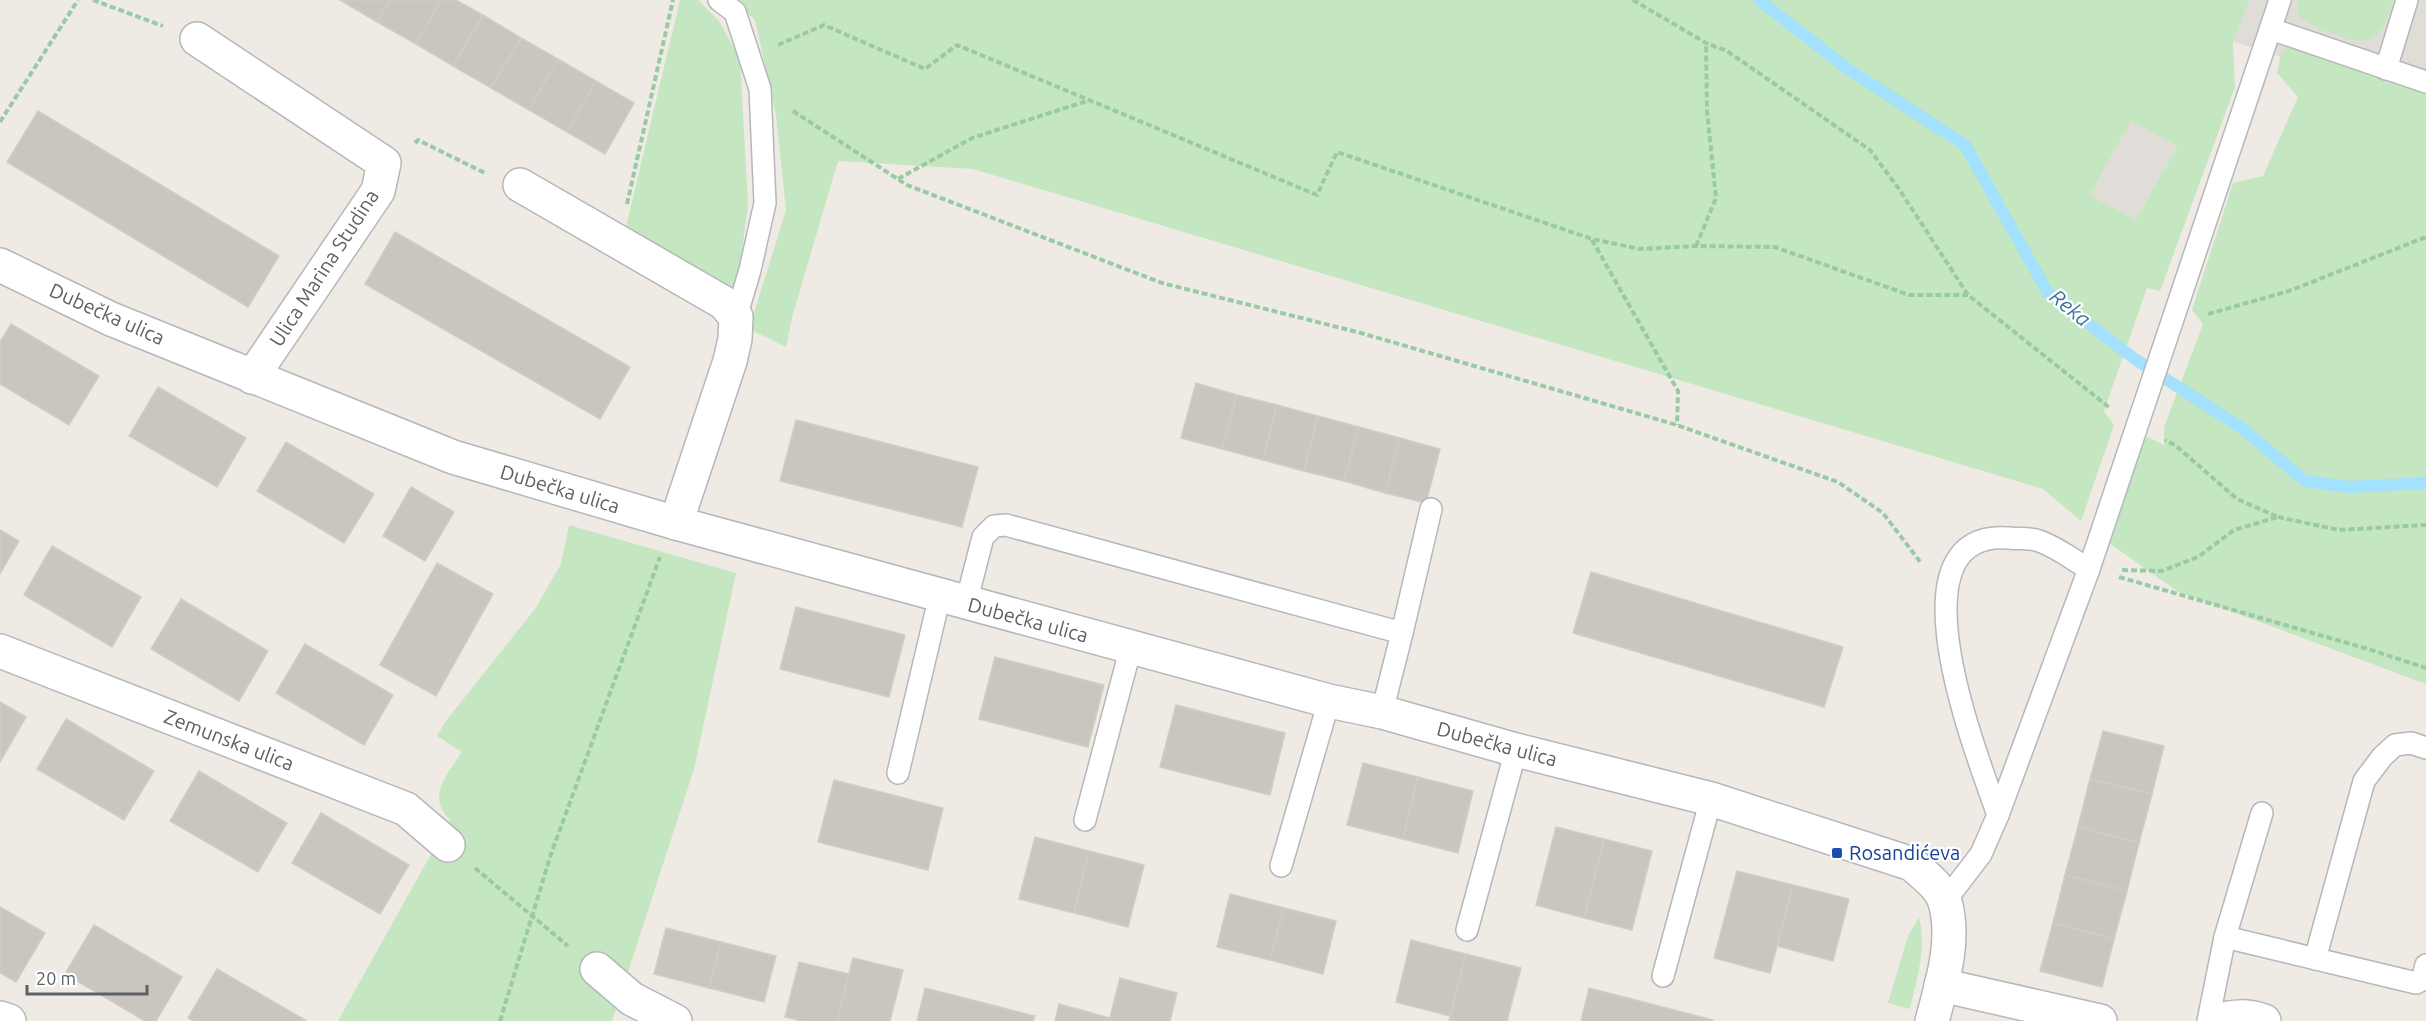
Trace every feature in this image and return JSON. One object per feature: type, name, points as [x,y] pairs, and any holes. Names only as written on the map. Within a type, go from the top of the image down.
[{"type":"street","points":[[197,39],[384,163]]},
{"type":"street","name":"Ulica Marina Studina","points":[[252,377],[378,191],[384,163]]},
{"type":"street","points":[[520,185],[724,303],[736,317],[735,339],[730,361],[676,523]]},
{"type":"street","name":"Dubečka ulica","points":[[0,265],[111,319],[453,457],[676,523],[953,599],[1329,701],[1382,712],[1516,750],[1711,799],[1912,864],[1932,882],[1945,901]]},
{"type":"street","name":"Zemunska ulica","points":[[0,651],[406,810],[448,846]]},
{"type":"street","points":[[1932,1021],[1948,944],[1945,901]]},
{"type":"street","points":[[597,969],[632,999],[675,1021]]},
{"type":"street","points":[[1941,985],[2100,1021]]},
{"type":"street","points":[[2215,1021],[2229,1017],[2250,1016],[2264,1021]]},
{"type":"street","points":[[0,1018],[9,1021]]},
{"type":"lane","points":[[719,0],[735,12],[760,89],[765,203],[750,270],[736,317]]},
{"type":"lane","points":[[1945,901],[1982,854],[1998,816],[2089,569],[2280,0]]},
{"type":"lane","points":[[2386,69],[2408,0]]},
{"type":"lane","points":[[2271,29],[2426,82]]},
{"type":"lane","points":[[1382,712],[1431,509]]},
{"type":"lane","points":[[898,773],[953,599],[983,537],[994,526],[1006,525],[1402,633]]},
{"type":"lane","points":[[1998,816],[1961,710],[1948,645],[1947,597],[1953,567],[1969,545],[1995,537],[2037,540],[2089,569]]},
{"type":"lane","points":[[1085,820],[1131,647]]},
{"type":"lane","points":[[1281,866],[1329,701]]},
{"type":"lane","points":[[2315,959],[2364,782],[2394,745],[2411,743],[2426,748]]},
{"type":"lane","points":[[1467,930],[1516,750]]},
{"type":"lane","points":[[1663,976],[1711,799]]},
{"type":"lane","points":[[2208,1021],[2225,937],[2262,813]]},
{"type":"lane","points":[[2225,937],[2416,983],[2422,980],[2426,965]]},
{"type":"path","points":[[0,122],[78,0]]},
{"type":"path","points":[[93,0],[197,39]]},
{"type":"path","points":[[618,242],[673,0]]},
{"type":"path","points":[[1633,0],[1706,43],[1727,51],[1870,150],[1899,189],[1968,295],[2103,403],[2138,418],[2175,445],[2237,499],[2278,517],[2339,530],[2426,525]]},
{"type":"path","points":[[750,58],[824,25],[925,69],[957,45],[1317,195],[1337,152],[1592,239],[1640,249],[1696,246],[1775,247],[1909,295],[1968,295]]},
{"type":"path","points":[[1696,246],[1716,198],[1707,111],[1706,43]]},
{"type":"path","points":[[760,89],[908,185],[1162,283],[1360,333],[1677,425],[1838,482],[1883,513],[1947,597]]},
{"type":"path","points":[[898,179],[972,138],[1090,100]]},
{"type":"path","points":[[384,163],[418,140],[499,180],[520,185]]},
{"type":"path","points":[[2203,315],[2289,291],[2426,237]]},
{"type":"path","points":[[1592,239],[1678,391],[1677,425]]},
{"type":"path","points":[[2089,569],[2162,571],[2198,557],[2234,530],[2278,517]]},
{"type":"path","points":[[500,1021],[551,854],[660,556]]},
{"type":"path","points":[[2089,569],[2368,649],[2426,668]]},
{"type":"path","points":[[448,846],[597,969]]},
{"type":"shaded area","points":[[2089,0],[2426,0],[2426,107],[2264,51]]},
{"type":"shaded area","points":[[2131,121],[2177,146],[2136,220],[2090,195]]},
{"type":"green space","points":[[680,0],[698,0],[719,21],[740,59],[748,205],[736,295],[625,231]]},
{"type":"green space","points":[[734,0],[2249,0],[2233,42],[2235,87],[2160,291],[2147,288],[2104,411],[2114,425],[2081,521],[2043,489],[973,169],[838,161],[793,314],[786,347],[749,329],[786,210],[776,115],[755,20]],"holes":[[[2131,121],[2177,146],[2136,220],[2090,195]]]},
{"type":"green space","points":[[2297,0],[2393,0],[2379,32],[2374,37],[2357,41],[2333,34],[2305,20],[2297,13]]},
{"type":"green space","points":[[2289,45],[2426,92],[2426,684],[2177,591],[2105,540],[2140,439],[2148,437],[2164,445],[2164,427],[2203,324],[2192,310],[2233,183],[2263,176],[2298,97],[2277,73],[2280,57]]},
{"type":"green space","points":[[569,525],[736,573],[694,769],[612,1021],[338,1021],[450,820],[443,811],[439,794],[445,777],[462,752],[437,736],[445,722],[535,609],[561,564]]},
{"type":"green space","points":[[1919,917],[1922,952],[1910,1009],[1888,1003],[1908,936]]},
{"type":"building","points":[[340,0],[390,0],[377,22]]},
{"type":"building","points":[[390,0],[441,0],[416,44],[377,22]]},
{"type":"building","points":[[441,0],[456,0],[483,15],[453,66],[416,44]]},
{"type":"building","points":[[483,15],[521,38],[491,88],[453,66]]},
{"type":"building","points":[[521,38],[558,59],[529,110],[491,88]]},
{"type":"building","points":[[558,59],[596,81],[567,132],[529,110]]},
{"type":"building","points":[[596,81],[634,103],[605,154],[567,132]]},
{"type":"building","points":[[38,111],[279,256],[248,307],[7,162]]},
{"type":"building","points":[[395,232],[630,367],[600,419],[365,284]]},
{"type":"building","points":[[11,324],[99,376],[69,425],[0,384],[0,342]]},
{"type":"building","points":[[1196,383],[1237,395],[1222,449],[1181,438]]},
{"type":"building","points":[[158,387],[246,438],[217,487],[129,436]]},
{"type":"building","points":[[1237,395],[1277,405],[1263,460],[1222,449]]},
{"type":"building","points":[[1277,405],[1318,416],[1304,471],[1263,460]]},
{"type":"building","points":[[1318,416],[1359,427],[1344,481],[1304,471]]},
{"type":"building","points":[[796,420],[978,467],[962,527],[780,481]]},
{"type":"building","points":[[1359,427],[1400,438],[1385,493],[1344,481]]},
{"type":"building","points":[[1400,438],[1440,449],[1426,503],[1385,493]]},
{"type":"building","points":[[286,442],[374,494],[344,543],[257,491]]},
{"type":"building","points":[[411,487],[454,512],[425,561],[383,536]]},
{"type":"building","points":[[0,530],[19,541],[0,574]]},
{"type":"building","points":[[52,546],[141,597],[112,647],[24,595]]},
{"type":"building","points":[[437,563],[493,594],[436,696],[380,665]]},
{"type":"building","points":[[1591,572],[1843,647],[1824,707],[1573,633]]},
{"type":"building","points":[[181,599],[268,651],[239,701],[151,649]]},
{"type":"building","points":[[796,607],[905,635],[889,697],[780,669]]},
{"type":"building","points":[[305,644],[393,695],[364,745],[276,693]]},
{"type":"building","points":[[995,657],[1104,685],[1088,747],[979,719]]},
{"type":"building","points":[[0,702],[26,717],[0,762]]},
{"type":"building","points":[[1176,705],[1285,733],[1270,795],[1160,767]]},
{"type":"building","points":[[66,719],[154,771],[124,820],[37,769]]},
{"type":"building","points":[[2103,731],[2164,746],[2152,794],[2090,779]]},
{"type":"building","points":[[1363,763],[1418,777],[1403,839],[1347,825]]},
{"type":"building","points":[[199,771],[287,823],[258,872],[170,821]]},
{"type":"building","points":[[1418,777],[1473,791],[1458,853],[1403,839]]},
{"type":"building","points":[[2090,779],[2152,794],[2139,843],[2078,827]]},
{"type":"building","points":[[834,780],[943,808],[928,870],[818,842]]},
{"type":"building","points":[[321,813],[409,865],[380,914],[292,863]]},
{"type":"building","points":[[1556,827],[1604,839],[1584,918],[1536,905]]},
{"type":"building","points":[[2078,827],[2139,843],[2127,891],[2065,875]]},
{"type":"building","points":[[1035,837],[1089,851],[1074,913],[1019,899]]},
{"type":"building","points":[[1604,839],[1652,851],[1632,930],[1584,918]]},
{"type":"building","points":[[1089,851],[1144,865],[1128,927],[1074,913]]},
{"type":"building","points":[[1737,871],[1793,885],[1770,973],[1714,958]]},
{"type":"building","points":[[2065,875],[2127,891],[2114,939],[2053,923]]},
{"type":"building","points":[[1793,885],[1849,899],[1833,961],[1777,946]]},
{"type":"building","points":[[1230,894],[1284,908],[1270,960],[1217,947]]},
{"type":"building","points":[[0,907],[45,933],[16,982],[0,973]]},
{"type":"building","points":[[1284,908],[1336,921],[1323,974],[1270,960]]},
{"type":"building","points":[[2053,923],[2114,939],[2102,987],[2040,971]]},
{"type":"building","points":[[94,925],[182,977],[156,1021],[145,1021],[65,974]]},
{"type":"building","points":[[666,928],[721,942],[709,988],[654,974]]},
{"type":"building","points":[[1411,940],[1466,954],[1450,1016],[1396,1002]]},
{"type":"building","points":[[721,942],[776,956],[764,1002],[709,988]]},
{"type":"building","points":[[1466,954],[1521,968],[1507,1021],[1449,1021]]},
{"type":"building","points":[[853,958],[903,970],[890,1021],[837,1021]]},
{"type":"building","points":[[799,962],[849,974],[837,1021],[801,1021],[785,1017]]},
{"type":"building","points":[[217,969],[305,1020],[194,1021],[188,1018]]},
{"type":"building","points":[[1120,978],[1177,993],[1170,1021],[1109,1021]]},
{"type":"building","points":[[925,988],[1035,1016],[1033,1021],[917,1021]]},
{"type":"building","points":[[1589,988],[1713,1020],[1713,1021],[1581,1021]]},
{"type":"building","points":[[1059,1004],[1110,1018],[1109,1021],[1055,1021]]},
{"type":"waterway","name":"Reka","points":[[1759,0],[1848,69],[1965,145],[2048,293],[2135,359],[2243,429],[2305,481],[2349,487],[2426,483]]},
{"type":"place","name":"Rosandićeva","points":[[1837,853]]}]
